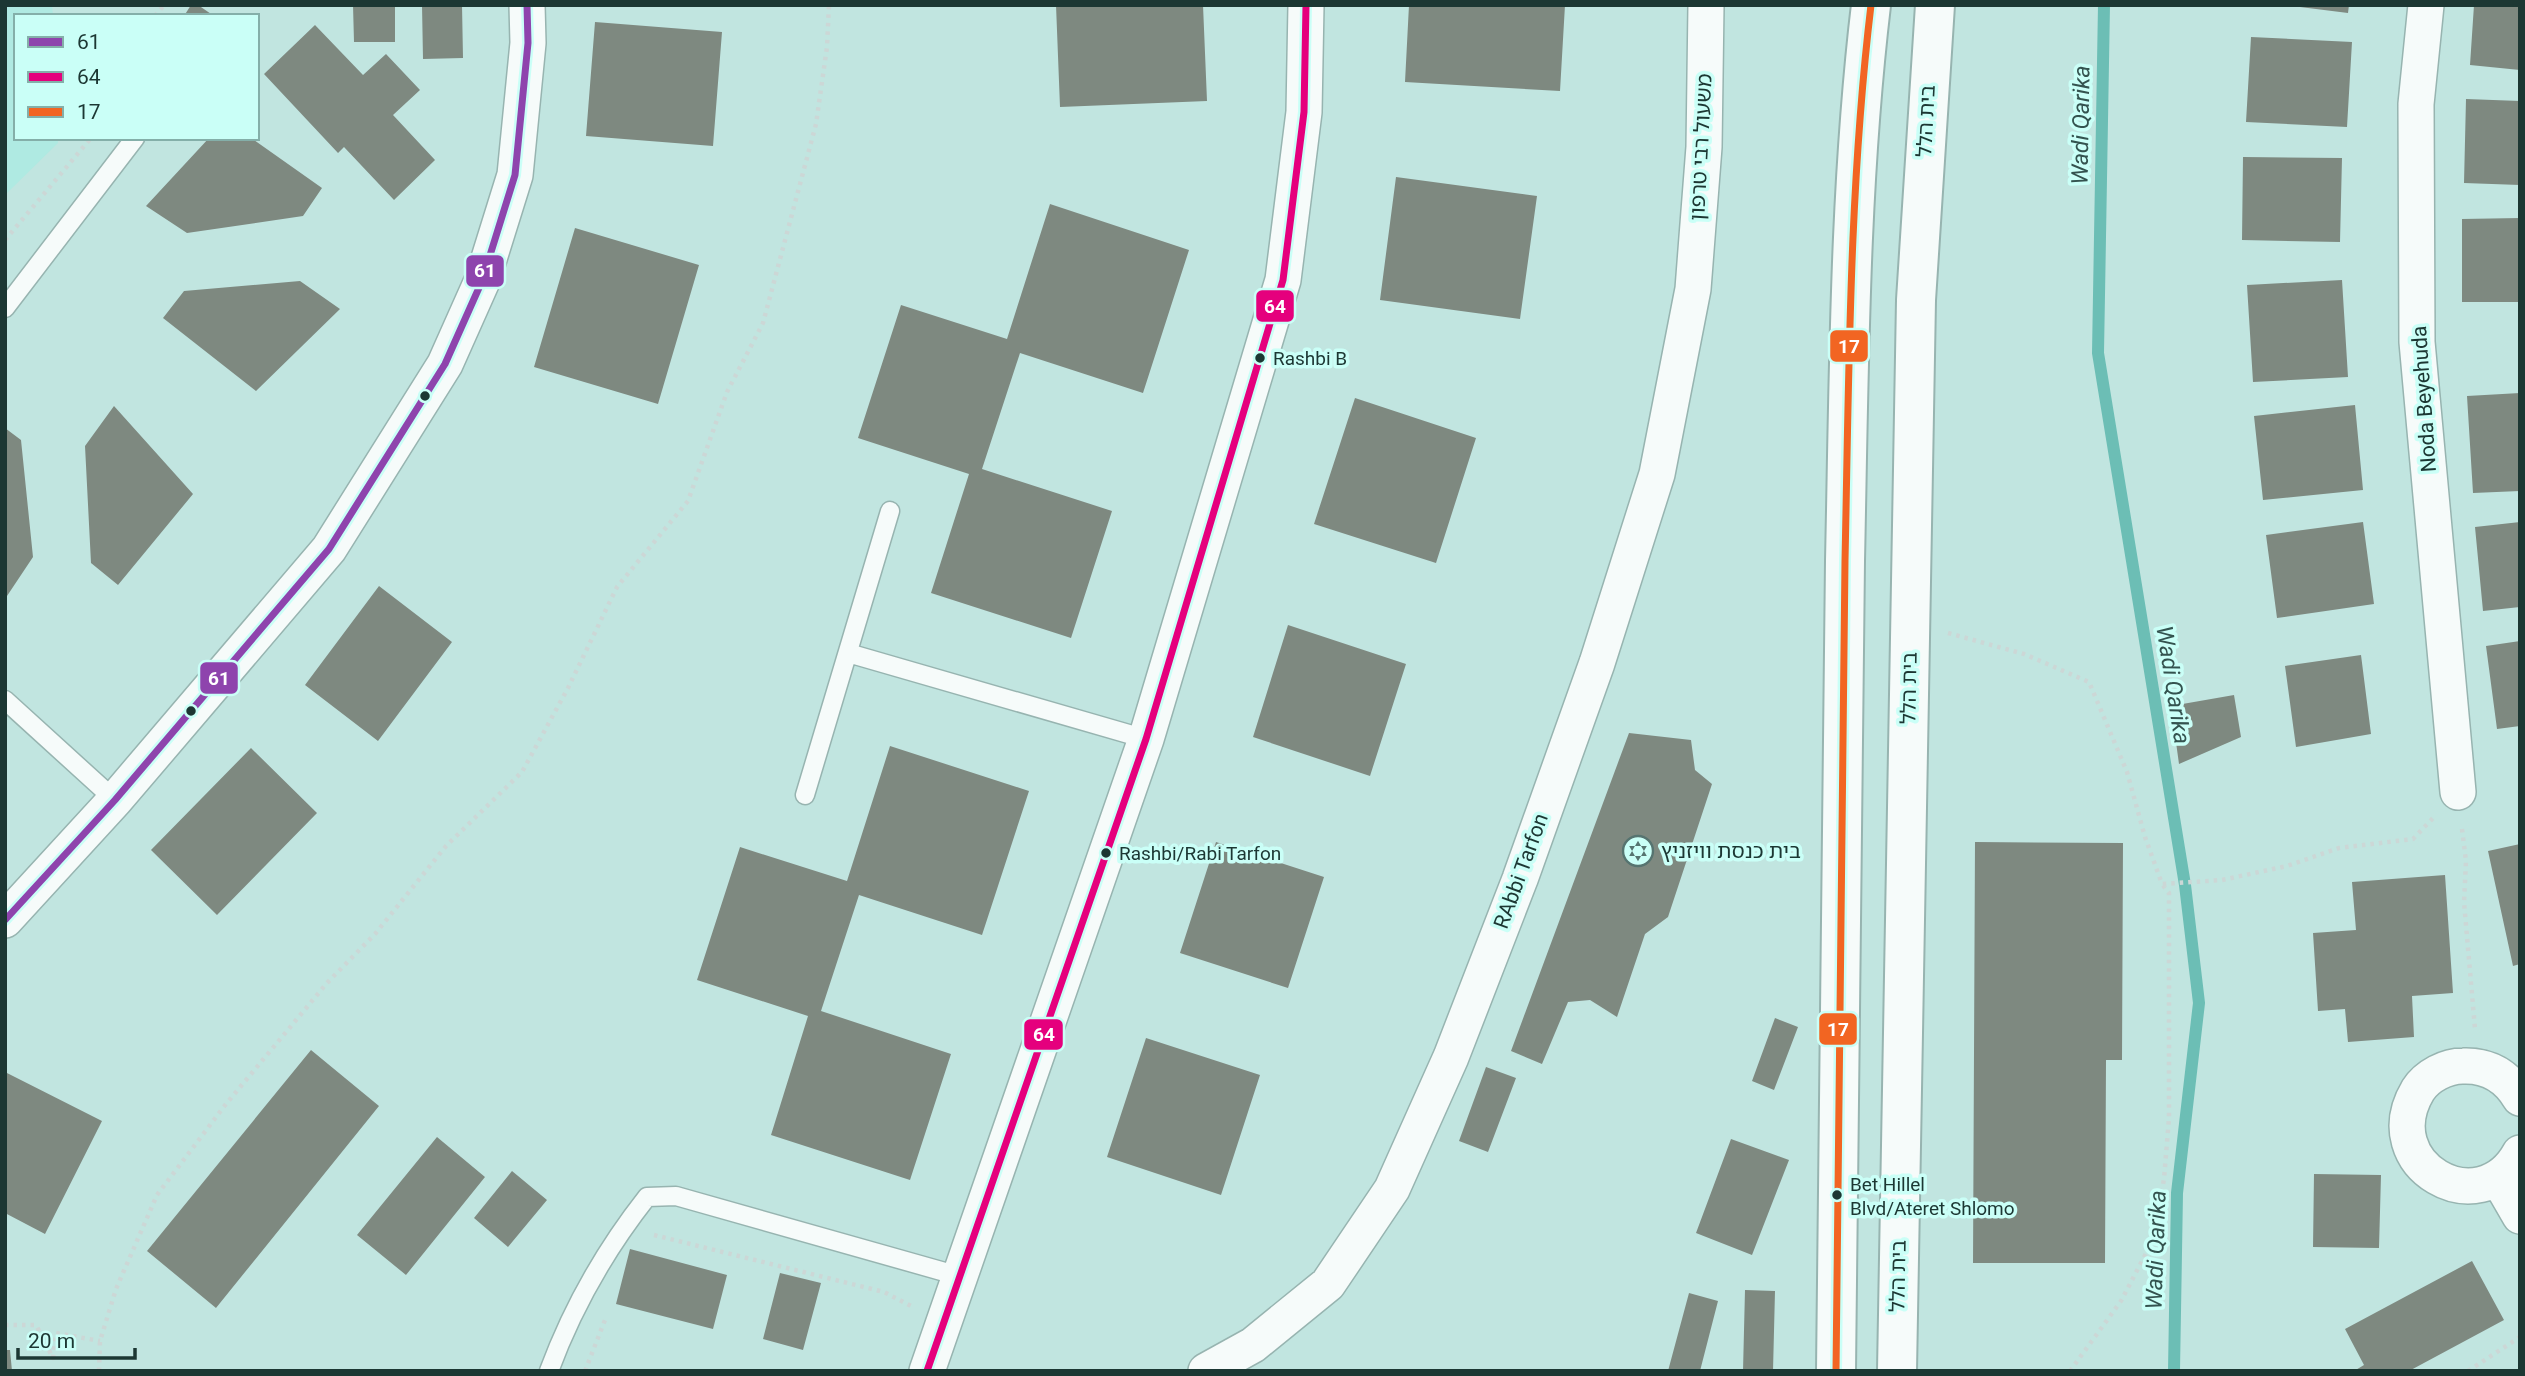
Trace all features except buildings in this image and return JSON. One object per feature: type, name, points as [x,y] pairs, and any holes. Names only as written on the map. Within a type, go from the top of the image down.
[{"type":"street","points":[[5,920],[115,800],[329,549],[445,364],[482,281],[514,174],[528,43],[527,5]]},
{"type":"street","points":[[927,1371],[1146,740],[1283,280],[1303,122],[1306,5]]},
{"type":"street","name":"משעול רבי טרפון","points":[[1693,289],[1704,147],[1706,5]]},
{"type":"street","points":[[1836,1371],[1839,906],[1850,309],[1856,175],[1871,5]]},
{"type":"street","name":"בית הלל","points":[[1897,1371],[1916,300],[1935,5]]},
{"type":"street","name":"Noda Beyehuda","points":[[2426,5],[2416,104],[2417,342],[2458,792]]},
{"type":"street","name":"RAbbi Tarfon","points":[[1206,1371],[1253,1345],[1328,1284],[1392,1189],[1460,1033],[1520,879],[1597,663],[1657,474],[1693,289]]},
{"type":"street","points":[[2520,1098],[2512,1085],[2496,1072],[2476,1065],[2455,1066],[2436,1073],[2421,1085],[2411,1102],[2406,1120],[2408,1139],[2415,1157],[2427,1171],[2444,1182],[2462,1186],[2481,1185],[2509,1165],[2520,1216]]},
{"type":"lane","points":[[5,308],[133,140]]},
{"type":"lane","points":[[805,794],[890,511]]},
{"type":"lane","points":[[848,653],[1146,740]]},
{"type":"lane","points":[[5,700],[115,800]]},
{"type":"lane","points":[[549,1371],[568,1320],[619,1236],[647,1197],[676,1196],[959,1276]]},
{"type":"path","points":[[99,1371],[100,1341],[116,1289],[157,1195],[226,1104],[327,983],[375,934],[446,846],[522,772],[568,688],[617,587],[688,501],[727,392],[763,323],[816,124],[827,47],[829,5]]},
{"type":"path","points":[[5,240],[89,140]]},
{"type":"path","points":[[1910,610],[1948,633],[2024,654],[2089,682],[2127,772],[2162,884],[2169,893],[2169,1118],[2164,1179],[2153,1240],[2121,1301],[2070,1371]]},
{"type":"path","points":[[2162,884],[2222,880],[2287,866],[2339,848],[2413,839],[2458,792]]},
{"type":"path","points":[[2458,792],[2466,861],[2464,902],[2474,995],[2476,1065]]},
{"type":"path","points":[[619,1236],[650,1234],[884,1292],[942,1324]]},
{"type":"path","points":[[585,1371],[606,1314]]},
{"type":"path","points":[[5,1325],[36,1325],[53,1357],[56,1333],[100,1341]]},
{"type":"path","points":[[2468,1371],[2520,1337]]},
{"type":"shaded area","points":[[5,5],[52,5],[53,14],[14,14],[14,140],[58,140],[58,143],[5,195]]},
{"type":"waterway","name":"Wadi Qarika","points":[[2104,5],[2098,353],[2185,885],[2199,1003],[2177,1193],[2174,1371]]},
{"type":"transit line","name":"61","points":[[5,920],[115,800],[329,549],[445,364],[482,281],[515,175],[528,43],[527,5]]},
{"type":"transit line","name":"64","points":[[927,1371],[1146,739],[1283,280],[1304,112],[1306,5]]},
{"type":"transit line","name":"17","points":[[1836,1371],[1840,865],[1849,352],[1858,143],[1871,5]]},
{"type":"place","name":"Rashbi B","points":[[1260,358]]},
{"type":"place","name":"בית כנסת וויזניץ","points":[[1638,851]]},
{"type":"place","name":"Rashbi/Rabi Tarfon","points":[[1106,853]]},
{"type":"place","name":"Bet Hillel Blvd/Ateret Shlomo","points":[[1837,1195]]}]
